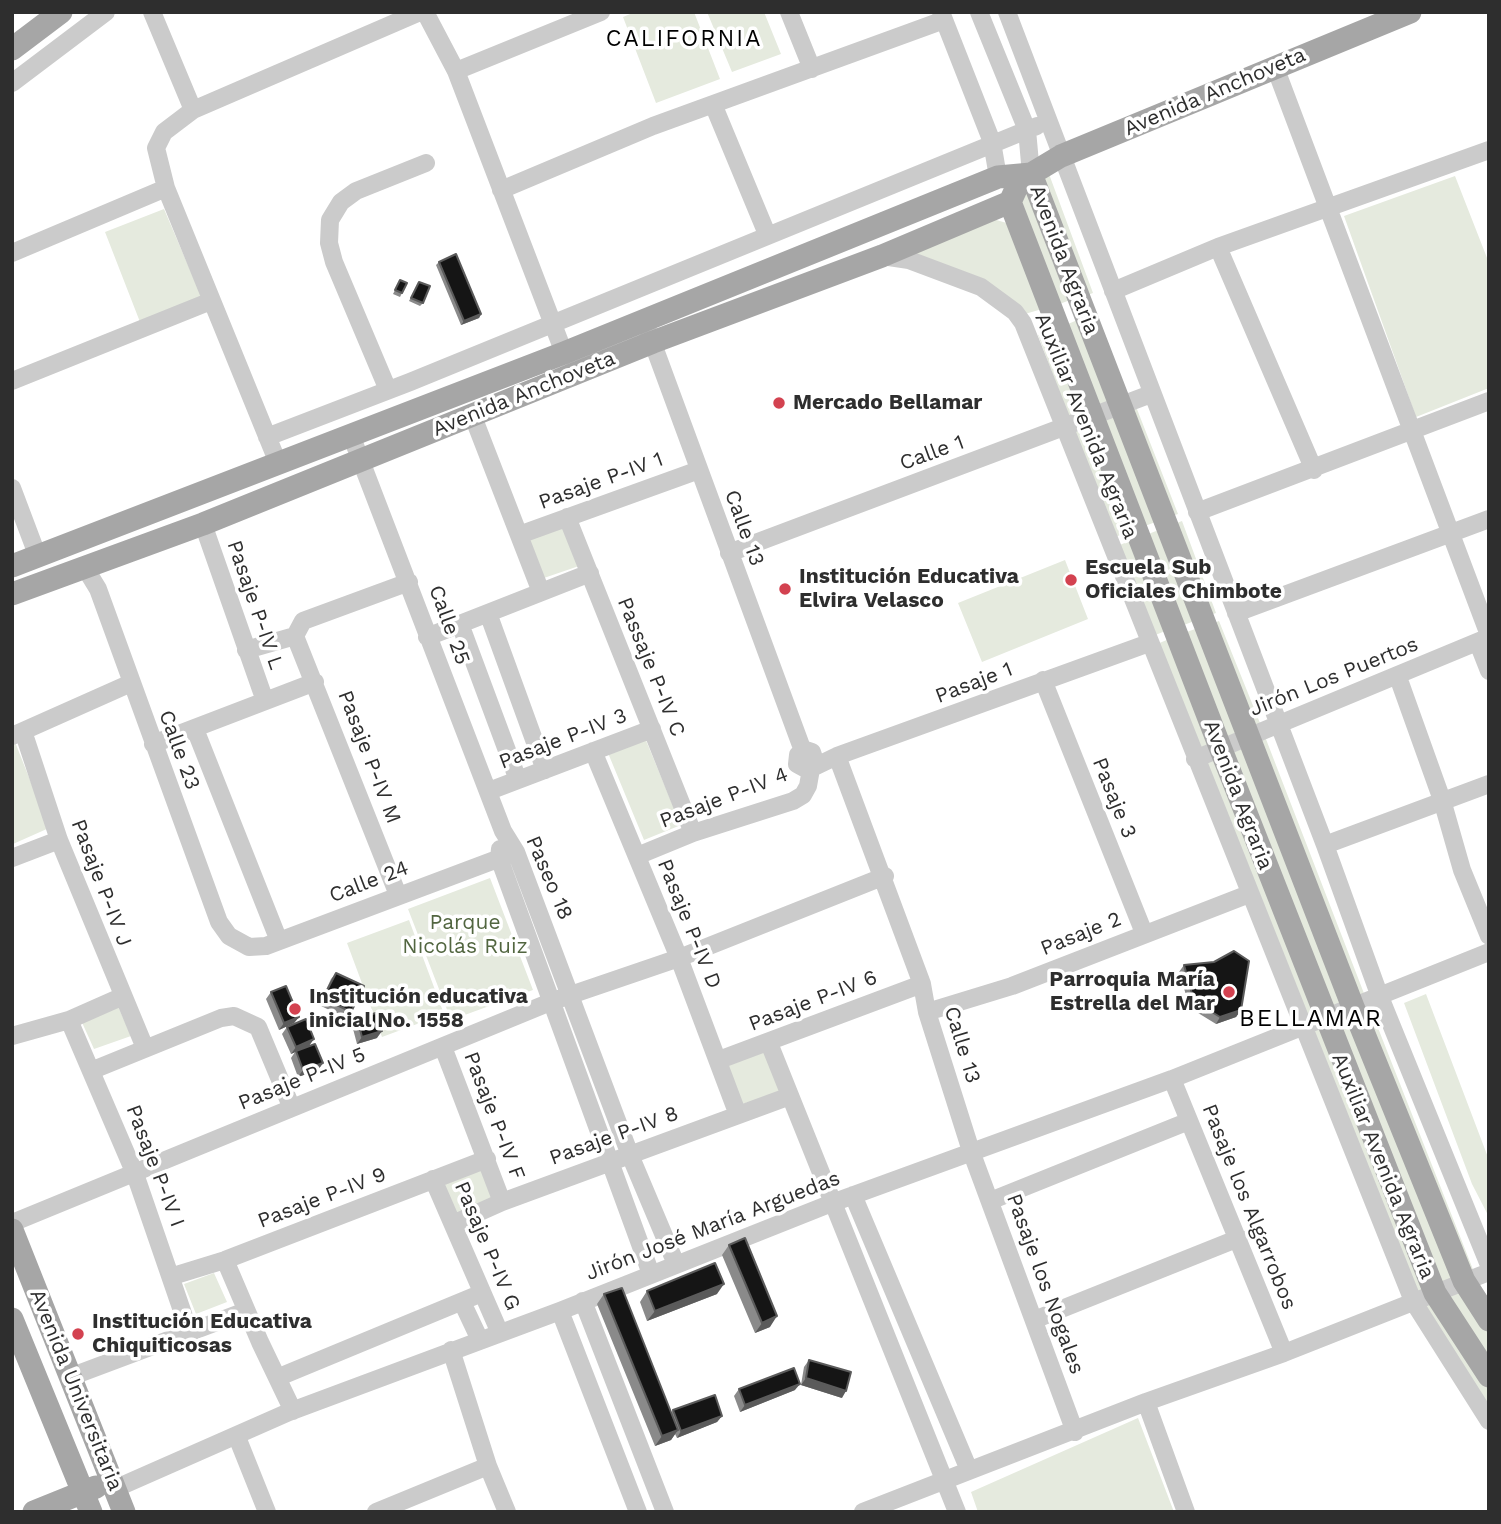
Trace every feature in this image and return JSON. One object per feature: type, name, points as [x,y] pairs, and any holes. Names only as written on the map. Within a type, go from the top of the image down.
[{"type":"main road","points":[[12,49],[61,12]]},
{"type":"main road","name":"Avenida Anchoveta","points":[[12,566],[564,353],[998,177],[1026,175],[1061,156],[1410,12]]},
{"type":"main road","points":[[1010,202],[1026,175]]},
{"type":"main road","name":"Avenida Agraria","points":[[1026,175],[1353,1007],[1464,1281],[1489,1320]]},
{"type":"main road","name":"Avenida Anchoveta","points":[[12,594],[203,524],[653,342],[882,256],[1010,202]]},
{"type":"main road","name":"Avenida Agraria","points":[[1010,202],[1220,747],[1435,1293],[1489,1376]]},
{"type":"main road","name":"Avenida Universitaria","points":[[12,1230],[119,1494]]},
{"type":"main road","name":"Avenida Universitaria","points":[[12,1319],[88,1505]]},
{"type":"main road","points":[[34,1512],[88,1505],[119,1494]]},
{"type":"street","points":[[12,83],[106,12]]},
{"type":"street","points":[[152,12],[193,110]]},
{"type":"street","points":[[278,463],[166,188],[156,148],[164,132],[193,110],[422,12],[456,71],[564,353]]},
{"type":"street","points":[[456,71],[601,12]]},
{"type":"street","points":[[789,12],[812,69]]},
{"type":"street","points":[[979,12],[1027,130],[1026,175]]},
{"type":"street","points":[[1007,12],[1325,845],[1380,997],[1489,1265]]},
{"type":"street","points":[[501,190],[653,125],[812,69],[943,16],[992,142],[998,177]]},
{"type":"street","points":[[1275,67],[1450,535],[1485,639],[1489,671]]},
{"type":"street","points":[[713,104],[767,234]]},
{"type":"street","points":[[267,437],[992,142],[1050,121]]},
{"type":"street","points":[[1113,290],[1328,206],[1489,150]]},
{"type":"street","points":[[388,390],[334,262],[329,243],[330,220],[341,202],[356,191],[426,163]]},
{"type":"street","points":[[12,253],[166,188]]},
{"type":"street","points":[[1218,247],[1314,470]]},
{"type":"street","name":"Auxiliar Avenida Agraria","points":[[882,256],[909,260],[981,287],[1015,312],[1023,323],[1413,1301],[1489,1421]]},
{"type":"street","points":[[12,381],[211,301]]},
{"type":"street","name":"Calle 13","points":[[645,320],[803,751],[812,752],[813,766]]},
{"type":"street","name":"Calle 1","points":[[729,553],[1151,394]]},
{"type":"street","points":[[1197,512],[1314,470],[1489,401]]},
{"type":"street","points":[[472,414],[541,592]]},
{"type":"street","name":"Calle 25","points":[[351,435],[503,831]]},
{"type":"street","name":"Pasaje P-IV 1","points":[[519,535],[699,470]]},
{"type":"street","points":[[12,488],[38,557]]},
{"type":"street","name":"Passaje P-IV C","points":[[567,517],[693,833]]},
{"type":"street","points":[[1236,612],[1489,519]]},
{"type":"street","name":"Pasaje P-IV L","points":[[203,524],[265,701]]},
{"type":"street","name":"Calle 23","points":[[84,566],[98,589],[219,922],[229,936],[240,943]]},
{"type":"street","points":[[427,636],[590,573]]},
{"type":"street","points":[[246,650],[295,636],[303,621],[409,582]]},
{"type":"street","points":[[488,613],[545,770]]},
{"type":"street","points":[[460,624],[518,780]]},
{"type":"street","name":"Pasaje P-IV M","points":[[295,636],[398,895]]},
{"type":"street","name":"Jirón Los Puertos","points":[[1195,759],[1485,639]]},
{"type":"street","name":"Pasaje 1","points":[[813,766],[1149,643]]},
{"type":"street","points":[[1398,677],[1442,800],[1462,870],[1489,936]]},
{"type":"street","name":"Pasaje 3","points":[[1042,680],[1144,933]]},
{"type":"street","points":[[153,744],[315,682]]},
{"type":"street","points":[[18,733],[131,683]]},
{"type":"street","points":[[195,729],[279,941]]},
{"type":"street","name":"Pasaje P-IV 3","points":[[489,791],[652,729]]},
{"type":"street","name":"Pasaje P-IV J","points":[[18,733],[121,996],[145,1048]]},
{"type":"street","name":"Pasaje P-IV D","points":[[593,751],[679,958],[738,1115]]},
{"type":"street","name":"Calle 13","points":[[837,756],[885,877],[922,984],[927,1013],[971,1152]]},
{"type":"street","name":"Pasaje P-IV 4","points":[[637,856],[693,833],[793,801],[803,795],[813,766]]},
{"type":"street","points":[[1325,845],[1489,784]]},
{"type":"street","name":"Paseo 18","points":[[503,831],[507,855],[553,1001],[652,1273]]},
{"type":"street","points":[[12,858],[59,840]]},
{"type":"street","name":"Calle 24","points":[[240,943],[257,948],[279,941],[507,855]]},
{"type":"street","name":"Paseo 18","points":[[507,855],[571,994],[630,1155],[676,1264]]},
{"type":"street","name":"Pasaje P-IV 5","points":[[12,1223],[135,1174],[291,1106],[553,1001],[679,958],[885,877]]},
{"type":"street","name":"Pasaje 2","points":[[927,1013],[1012,986],[1250,894]]},
{"type":"street","name":"Jirón José María Arguedas","points":[[119,1494],[293,1410],[479,1338],[559,1311],[853,1195],[1172,1079],[1489,952]]},
{"type":"street","name":"Pasaje P-IV 6","points":[[719,1060],[922,984]]},
{"type":"street","points":[[12,1036],[69,1020],[121,996]]},
{"type":"street","points":[[93,1070],[220,1018],[234,1016],[258,1027],[291,1106]]},
{"type":"street","name":"Pasaje P-IV I","points":[[69,1020],[93,1070],[135,1174],[173,1276],[189,1331]]},
{"type":"street","points":[[769,1043],[957,1512]]},
{"type":"street","name":"Pasaje P-IV F","points":[[443,1047],[502,1202]]},
{"type":"street","name":"Pasaje los Algarrobos","points":[[1172,1079],[1284,1353]]},
{"type":"street","name":"Pasaje P-IV 8","points":[[455,1223],[502,1202],[790,1096]]},
{"type":"street","points":[[990,1200],[1189,1121]]},
{"type":"street","name":"Pasaje los Nogales","points":[[971,1152],[1074,1432]]},
{"type":"street","name":"Pasaje P-IV 9","points":[[173,1276],[225,1260],[487,1159]]},
{"type":"street","name":"Pasaje P-IV G","points":[[433,1180],[455,1223],[499,1331]]},
{"type":"street","points":[[853,1195],[969,1470]]},
{"type":"street","points":[[1034,1320],[1239,1238]]},
{"type":"street","points":[[225,1260],[293,1410]]},
{"type":"street","points":[[863,1512],[1146,1402],[1284,1353],[1489,1272]]},
{"type":"street","points":[[279,1377],[482,1293]]},
{"type":"street","points":[[583,1301],[665,1512]]},
{"type":"street","points":[[462,1302],[479,1338]]},
{"type":"street","points":[[70,1377],[246,1311]]},
{"type":"street","points":[[559,1311],[638,1512]]},
{"type":"street","points":[[451,1350],[488,1466],[507,1512]]},
{"type":"street","points":[[1146,1402],[1186,1512]]},
{"type":"street","points":[[237,1437],[267,1512]]},
{"type":"street","points":[[376,1512],[488,1466]]},
{"type":"green space","points":[[635,12],[694,12],[720,79],[656,103],[623,17]]},
{"type":"green space","points":[[707,12],[764,12],[781,54],[732,72]]},
{"type":"green space","points":[[1049,174],[1093,293],[1079,298],[1035,179]]},
{"type":"green space","points":[[1455,176],[1489,263],[1489,388],[1416,417],[1344,216]]},
{"type":"green space","points":[[1024,183],[1073,299],[1054,306],[1017,198]]},
{"type":"green space","points":[[164,209],[202,298],[140,322],[105,232]]},
{"type":"green space","points":[[993,219],[1010,224],[1042,309],[1025,314],[905,256]]},
{"type":"green space","points":[[1080,319],[1111,402],[1095,408],[1063,326]]},
{"type":"green space","points":[[1053,329],[1084,413],[1069,418],[1038,335]]},
{"type":"green space","points":[[1135,404],[1178,514],[1166,518],[1123,409]]},
{"type":"green space","points":[[1116,413],[1158,521],[1140,528],[1097,420]]},
{"type":"green space","points":[[1088,425],[1131,531],[1115,537],[1073,432]]},
{"type":"green space","points":[[1182,521],[1216,613],[1204,617],[1169,526]]},
{"type":"green space","points":[[563,527],[579,566],[541,579],[525,540]]},
{"type":"green space","points":[[1164,528],[1197,620],[1176,628],[1143,536]]},
{"type":"green space","points":[[1135,539],[1170,629],[1153,636],[1117,546]]},
{"type":"green space","points":[[1065,560],[1088,619],[982,662],[958,603]]},
{"type":"green space","points":[[1219,621],[1262,728],[1249,733],[1206,626]]},
{"type":"green space","points":[[1201,627],[1244,735],[1221,744],[1178,635]]},
{"type":"green space","points":[[1174,637],[1216,746],[1198,753],[1157,644]]},
{"type":"green space","points":[[1264,734],[1365,996],[1353,1000],[1252,738]]},
{"type":"green space","points":[[645,738],[681,825],[644,840],[608,753]]},
{"type":"green space","points":[[15,742],[49,828],[13,844],[12,743]]},
{"type":"green space","points":[[1246,742],[1349,1004],[1327,1012],[1224,750]]},
{"type":"green space","points":[[1218,751],[1321,1013],[1303,1020],[1200,758]]},
{"type":"green space","name":"Parque Nicolás Ruiz","points":[[490,878],[533,990],[451,1020],[408,909]]},
{"type":"green space","points":[[409,920],[444,1014],[382,1037],[347,943]]},
{"type":"green space","points":[[1426,994],[1489,1160],[1489,1217],[1472,1184],[1404,1003]]},
{"type":"green space","points":[[117,1004],[131,1036],[94,1049],[80,1018]]},
{"type":"green space","points":[[1369,1005],[1474,1272],[1464,1276],[1357,1010]]},
{"type":"green space","points":[[1353,1011],[1459,1278],[1436,1287],[1330,1019]]},
{"type":"green space","points":[[1324,1022],[1431,1290],[1415,1296],[1306,1030]]},
{"type":"green space","points":[[764,1052],[781,1093],[742,1104],[728,1064]]},
{"type":"green space","points":[[480,1166],[495,1199],[455,1214],[442,1182]]},
{"type":"green space","points":[[214,1273],[227,1302],[196,1314],[184,1284]]},
{"type":"green space","points":[[1466,1289],[1489,1325],[1489,1370],[1442,1297]]},
{"type":"green space","points":[[1436,1300],[1489,1383],[1489,1414],[1420,1306]]},
{"type":"green space","points":[[1138,1418],[1174,1512],[978,1512],[971,1492]]},
{"type":"building","points":[[456,254],[481,314],[464,321],[439,262]]},
{"type":"building","points":[[400,280],[407,283],[402,293],[395,290]]},
{"type":"building","points":[[419,282],[430,286],[423,303],[411,298]]},
{"type":"building","points":[[1234,951],[1249,961],[1241,1010],[1220,1017],[1194,1001],[1184,965],[1214,962]]},
{"type":"building","points":[[336,973],[364,986],[351,1012],[323,998]]},
{"type":"building","points":[[286,986],[299,1017],[284,1023],[271,992]]},
{"type":"building","points":[[376,1013],[382,1031],[362,1037],[357,1018]]},
{"type":"building","points":[[306,1019],[314,1039],[296,1047],[287,1027]]},
{"type":"building","points":[[315,1044],[323,1063],[303,1070],[296,1051]]},
{"type":"building","points":[[745,1238],[777,1316],[762,1323],[729,1245]]},
{"type":"building","points":[[715,1263],[724,1284],[655,1311],[647,1291]]},
{"type":"building","points":[[622,1288],[678,1430],[662,1436],[604,1294]]},
{"type":"building","points":[[809,1360],[851,1372],[846,1391],[806,1378]]},
{"type":"building","points":[[794,1368],[800,1384],[745,1405],[739,1389]]},
{"type":"building","points":[[715,1395],[722,1416],[681,1431],[673,1410]]},
{"type":"place","name":"Mercado Bellamar","points":[[779,403]]},
{"type":"place","name":"Escuela Sub Oficiales Chimbote","points":[[1071,580]]},
{"type":"place","name":"Institución Educativa Elvira Velasco","points":[[785,589]]},
{"type":"place","name":"Parroquia María Estrella del Mar","points":[[1229,992]]},
{"type":"place","name":"Institución educativa inicial No. 1558","points":[[295,1009]]},
{"type":"place","name":"Institución Educativa Chiquiticosas","points":[[78,1334]]},
{"type":"district","name":"CALIFORNIA","points":[[684,39]]},
{"type":"district","name":"BELLAMAR","points":[[1311,1019]]}]
